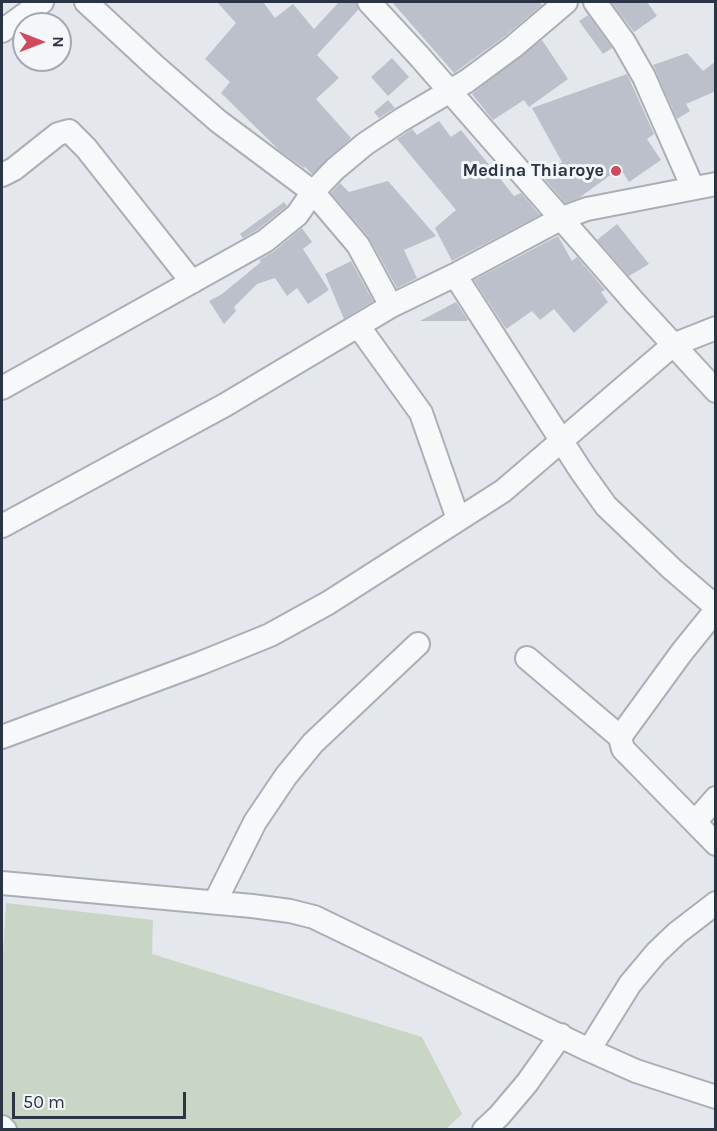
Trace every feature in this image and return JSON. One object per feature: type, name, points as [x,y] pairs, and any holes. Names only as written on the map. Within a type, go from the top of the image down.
[{"type":"street","points":[[2,31],[42,2]]},
{"type":"street","points":[[86,2],[218,121],[313,192],[358,244],[391,306]]},
{"type":"street","points":[[369,2],[716,391]]},
{"type":"street","points":[[2,388],[264,241],[297,215],[313,192],[335,169],[365,144],[400,120],[450,92],[513,46],[566,2]]},
{"type":"street","points":[[2,526],[225,405],[391,306],[562,218],[588,209],[704,186],[624,42],[595,2]]},
{"type":"street","points":[[2,175],[14,169],[58,134],[69,131],[86,148],[192,282]]},
{"type":"street","points":[[455,275],[580,471],[606,506],[716,609],[681,652],[620,737]]},
{"type":"street","points":[[358,327],[421,413],[458,519]]},
{"type":"street","points":[[2,737],[270,635],[328,603],[503,491],[673,345],[716,328]]},
{"type":"street","points":[[215,902],[255,822],[286,776],[314,743],[418,644]]},
{"type":"street","points":[[527,658],[620,737],[623,749],[716,844]]},
{"type":"street","points":[[695,822],[716,798]]},
{"type":"street","points":[[2,883],[290,910],[314,917],[589,1050],[636,1071],[713,1098]]},
{"type":"street","points":[[589,1050],[630,984],[656,953],[676,933],[716,903]]},
{"type":"street","points":[[484,1130],[527,1083],[561,1035]]},
{"type":"green space","points":[[6,903],[153,920],[152,954],[422,1037],[462,1114],[445,1130],[20,1130],[2,1117],[2,969]]},
{"type":"building","points":[[217,2],[263,2],[275,18],[293,4],[314,29],[339,2],[356,2],[358,10],[317,55],[339,78],[316,99],[351,138],[312,174],[280,151],[221,93],[230,82],[205,59],[236,23]]},
{"type":"building","points":[[392,2],[539,2],[542,5],[505,36],[454,73]]},
{"type":"building","points":[[611,2],[647,2],[657,16],[634,32]]},
{"type":"building","points":[[588,15],[612,48],[603,54],[579,21]]},
{"type":"building","points":[[542,40],[568,79],[529,107],[524,100],[493,120],[472,94]]},
{"type":"building","points":[[687,53],[703,71],[716,61],[716,91],[686,104],[690,111],[677,119],[653,65]]},
{"type":"building","points":[[392,58],[409,77],[388,96],[371,77]]},
{"type":"building","points":[[627,74],[654,134],[647,139],[661,160],[629,182],[620,168],[579,198],[565,203],[543,177],[562,162],[532,108]]},
{"type":"building","points":[[388,100],[395,108],[379,118],[374,112]]},
{"type":"building","points":[[439,121],[451,137],[461,130],[514,196],[521,193],[540,215],[452,261],[435,228],[456,210],[397,139],[412,129],[417,135]]},
{"type":"building","points":[[388,181],[436,236],[404,250],[417,278],[397,288],[368,236],[331,193],[340,183],[349,192]]},
{"type":"building","points":[[284,202],[287,206],[243,238],[240,234]]},
{"type":"building","points":[[617,224],[649,264],[629,276],[597,240]]},
{"type":"building","points":[[302,228],[312,242],[303,249],[329,290],[308,304],[297,288],[287,296],[275,278],[257,284],[234,307],[236,311],[224,324],[209,301],[222,294],[261,262],[259,260],[273,252]]},
{"type":"building","points":[[558,236],[572,261],[577,257],[605,290],[601,292],[608,302],[574,333],[554,309],[540,320],[532,311],[506,329],[474,280]]},
{"type":"building","points":[[351,261],[373,301],[344,319],[325,274]]},
{"type":"building","points":[[456,302],[468,320],[420,321]]},
{"type":"place","name":"Medina Thiaroye","points":[[616,171]]}]
